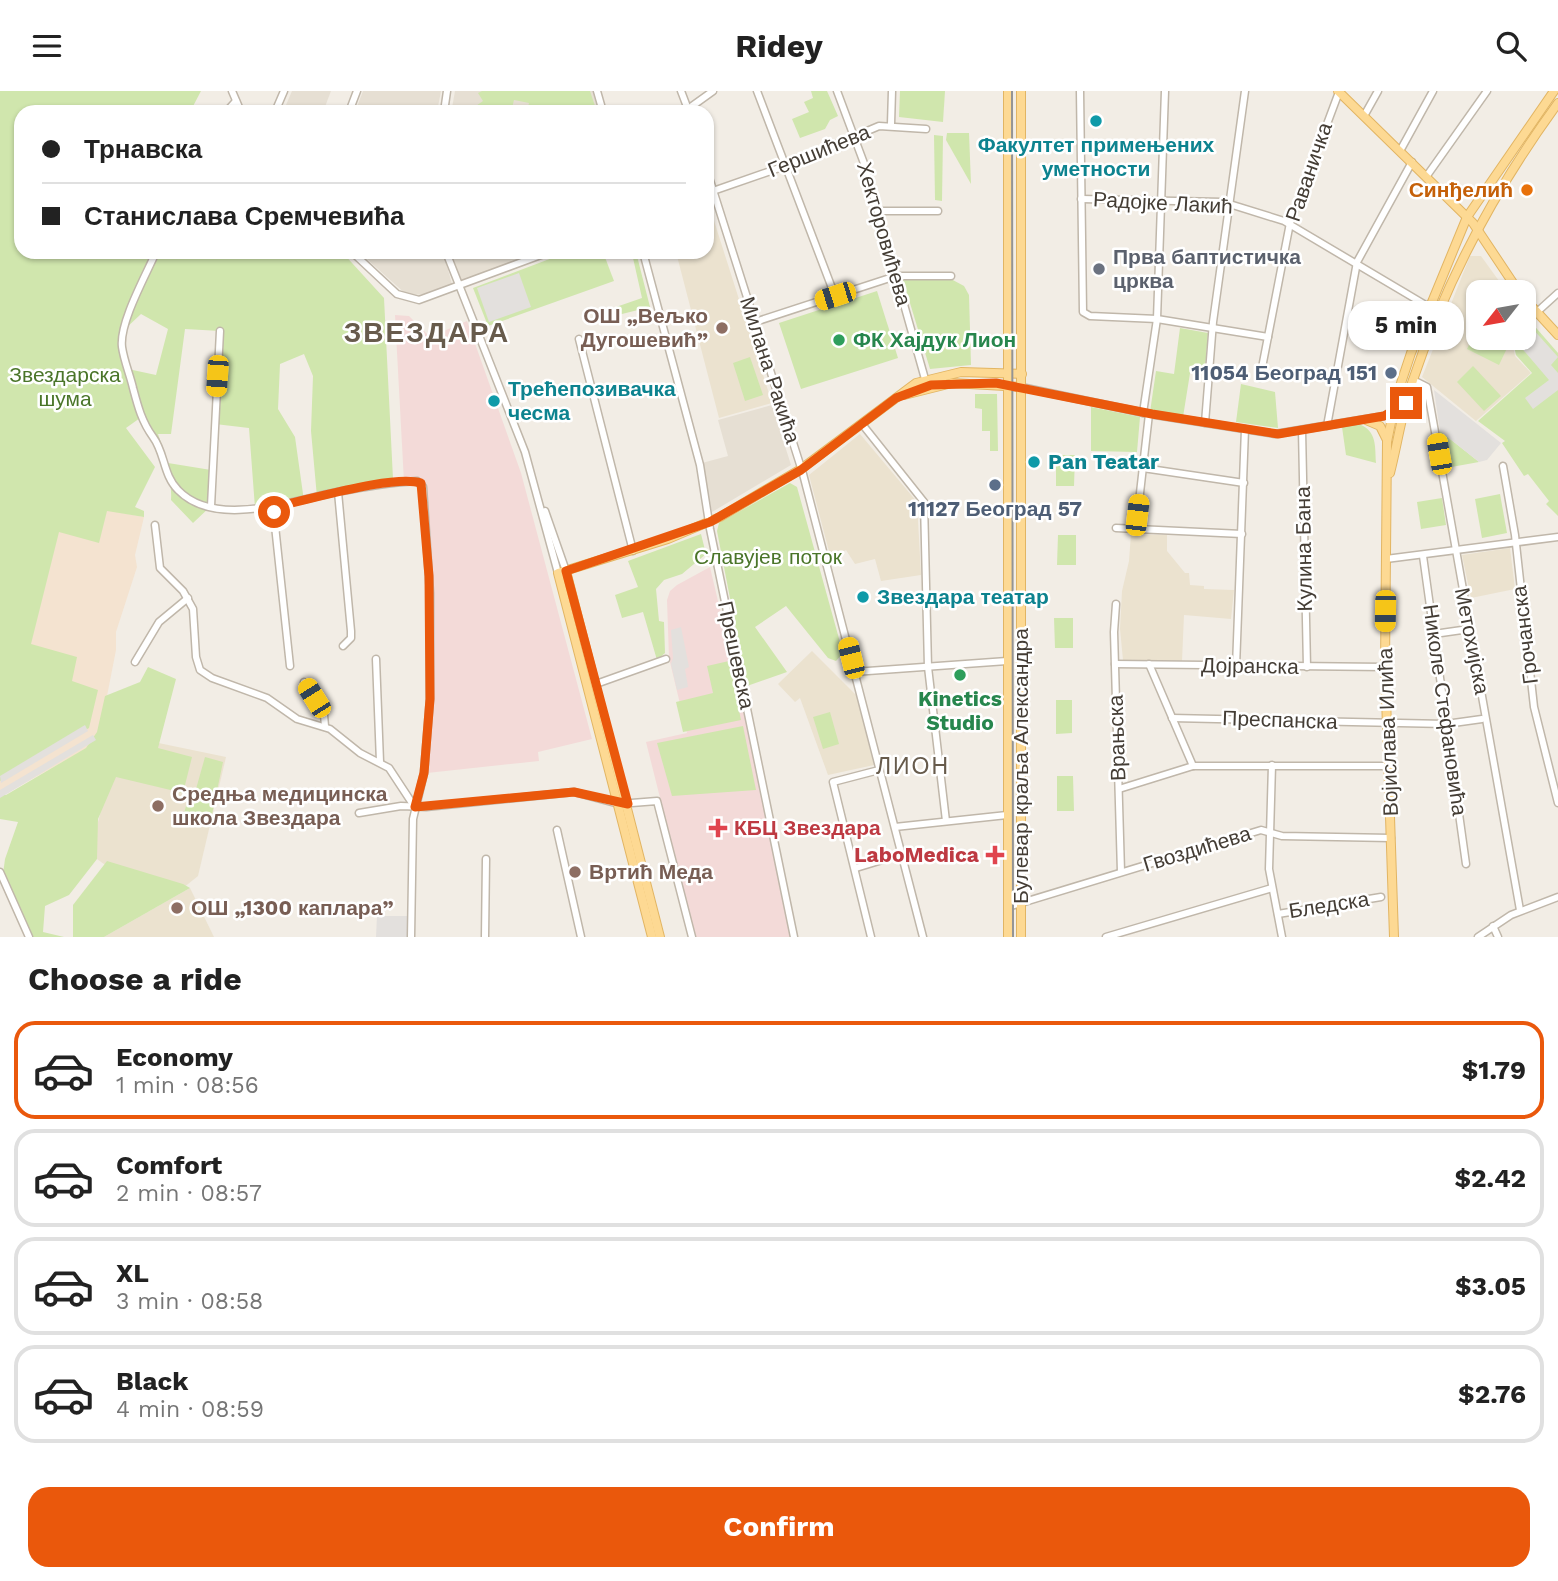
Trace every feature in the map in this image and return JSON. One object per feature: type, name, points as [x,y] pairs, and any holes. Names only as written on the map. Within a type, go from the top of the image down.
[{"type":"main road","name":"Булевар краља Александра","points":[[1008,91],[1008,937]]},
{"type":"main road","name":"Булевар краља Александра","points":[[1021,91],[1021,937]]},
{"type":"main road","points":[[1338,91],[1467,217],[1511,280]]},
{"type":"main road","name":"Војислава Илића","points":[[1394,937],[1385,667],[1388,442],[1392,414],[1429,307],[1467,217],[1553,91]]},
{"type":"main road","name":"Војислава Илића","points":[[1387,486],[1406,403],[1437,314],[1476,228],[1520,155],[1558,103]]},
{"type":"main road","points":[[1536,312],[1558,335]]},
{"type":"main road","points":[[562,572],[633,551],[710,522],[801,470],[925,379],[961,372],[1022,374]]},
{"type":"main road","points":[[896,398],[941,383],[1006,384],[1021,387]]},
{"type":"main road","points":[[1366,420],[1380,426],[1388,442]]},
{"type":"main road","points":[[562,572],[596,684],[652,937]]},
{"type":"main road","points":[[562,572],[660,937]]},
{"type":"street","points":[[232,91],[238,105]]},
{"type":"street","points":[[695,105],[713,91]]},
{"type":"street","points":[[757,91],[835,296]]},
{"type":"street","name":"Хекторовићева","points":[[837,91],[855,135],[925,379]]},
{"type":"street","points":[[891,124],[892,91]]},
{"type":"street","points":[[1080,91],[1083,312],[1090,316],[1157,319],[1268,337]]},
{"type":"street","points":[[1136,528],[1157,319],[1166,91]]},
{"type":"street","points":[[1205,423],[1213,327],[1245,91]]},
{"type":"street","name":"Раваничка","points":[[1259,378],[1290,223],[1338,91]]},
{"type":"street","points":[[1364,116],[1378,91]]},
{"type":"street","points":[[1400,151],[1433,91]]},
{"type":"street","points":[[1426,177],[1487,91]]},
{"type":"street","points":[[232,105],[236,101]]},
{"type":"street","name":"Гершићева","points":[[714,194],[855,135],[891,124],[926,129]]},
{"type":"street","points":[[1327,426],[1357,262],[1412,162]]},
{"type":"street","name":"Милана Ракића","points":[[714,194],[801,470],[923,937]]},
{"type":"street","name":"Радојке Лакић","points":[[1081,199],[1229,204],[1290,223],[1429,307]]},
{"type":"street","points":[[878,212],[938,211]]},
{"type":"street","points":[[153,259],[125,325],[122,349],[141,418],[159,447],[172,482],[190,499],[226,509],[273,507],[338,492],[417,481],[423,487],[430,593],[430,699],[424,773],[415,807],[411,937]]},
{"type":"street","points":[[359,259],[389,288],[406,298],[428,298],[531,259]]},
{"type":"street","points":[[449,259],[510,413],[562,572]]},
{"type":"street","name":"Прешевска","points":[[645,259],[700,465],[794,937]]},
{"type":"street","points":[[755,322],[896,276],[951,275]]},
{"type":"street","points":[[1536,312],[1558,293]]},
{"type":"street","points":[[211,506],[220,331]]},
{"type":"street","points":[[579,339],[633,551]]},
{"type":"street","name":"Метохијска","points":[[1413,380],[1427,387],[1520,910]]},
{"type":"street","points":[[1021,387],[1146,413],[1278,434],[1392,414],[1406,403]]},
{"type":"street","points":[[862,423],[924,502],[928,667],[946,821]]},
{"type":"street","points":[[1236,667],[1245,429]]},
{"type":"street","name":"Кулина Бана","points":[[1302,430],[1307,667]]},
{"type":"street","name":"Грочанска","points":[[1503,466],[1534,707],[1558,803]]},
{"type":"street","points":[[1143,468],[1244,483]]},
{"type":"street","points":[[338,492],[351,631],[351,638],[343,646]]},
{"type":"street","points":[[273,507],[290,666]]},
{"type":"street","points":[[155,525],[160,568],[188,598],[195,618],[198,666],[204,674],[267,698],[297,719],[325,726],[360,753],[380,762],[393,772],[410,803],[415,807]]},
{"type":"street","points":[[1116,528],[1242,534]]},
{"type":"street","points":[[1386,559],[1557,537]]},
{"type":"street","name":"Николе Стефановића","points":[[1423,556],[1466,864]]},
{"type":"street","points":[[135,662],[159,622],[188,598]]},
{"type":"street","name":"Врањска","points":[[1115,604],[1121,872]]},
{"type":"street","points":[[1434,634],[1469,629]]},
{"type":"street","points":[[376,659],[380,762]]},
{"type":"street","points":[[596,684],[666,659]]},
{"type":"street","points":[[854,672],[1007,661]]},
{"type":"street","name":"Дојранска","points":[[1115,664],[1385,667]]},
{"type":"street","points":[[1149,664],[1193,766]]},
{"type":"street","points":[[304,682],[324,715],[325,726]]},
{"type":"street","name":"Преспанска","points":[[1172,718],[1446,725],[1485,718]]},
{"type":"street","points":[[1272,765],[1269,869],[1282,937]]},
{"type":"street","points":[[1119,789],[1193,766],[1389,766]]},
{"type":"street","points":[[871,937],[833,782],[879,770]]},
{"type":"street","points":[[359,813],[574,792],[623,804],[657,801],[692,937]]},
{"type":"street","points":[[895,827],[1007,815]]},
{"type":"street","points":[[557,830],[581,937]]},
{"type":"street","name":"Гвоздићева","points":[[1008,907],[1256,831],[1295,837],[1391,838]]},
{"type":"street","points":[[856,868],[902,854]]},
{"type":"street","points":[[485,937],[486,859]]},
{"type":"street","points":[[0,872],[29,937]]},
{"type":"street","points":[[1107,937],[1272,888]]},
{"type":"street","name":"Бледска","points":[[1278,914],[1381,897]]},
{"type":"street","points":[[1478,937],[1520,910],[1558,897]]},
{"type":"street","points":[[1493,926],[1498,937]]},
{"type":"shaded area","points":[[292,91],[331,91],[326,105],[286,105]]},
{"type":"shaded area","points":[[363,91],[441,91],[438,105],[358,105]]},
{"type":"shaded area","points":[[455,91],[593,91],[596,105],[453,105]]},
{"type":"shaded area","name":"ОШ „Вељко Дугошевић”","points":[[714,221],[772,403],[719,418],[678,259],[714,259]]},
{"type":"shaded area","points":[[1470,256],[1481,256],[1498,280],[1466,280],[1466,350],[1514,350],[1515,356],[1531,373],[1476,421],[1422,377]]},
{"type":"shaded area","points":[[367,259],[445,259],[452,284],[433,294],[407,295]]},
{"type":"shaded area","points":[[453,259],[525,259],[462,284]]},
{"type":"shaded area","points":[[519,273],[531,307],[489,322],[477,288]]},
{"type":"shaded area","points":[[395,315],[409,316],[430,337],[467,321],[521,473],[592,739],[538,752],[539,761],[427,773],[432,696],[429,576],[421,483],[404,482]]},
{"type":"shaded area","points":[[1536,332],[1558,357],[1551,365],[1558,373],[1558,390],[1533,409],[1525,398],[1549,380],[1523,350],[1536,350]]},
{"type":"shaded area","points":[[1434,390],[1501,443],[1487,460],[1479,462],[1440,431]]},
{"type":"shaded area","points":[[772,405],[791,465],[712,512],[702,463],[728,456],[718,420]]},
{"type":"shaded area","points":[[860,434],[917,502],[921,575],[881,581],[875,559],[855,564],[846,550],[831,559],[809,475]]},
{"type":"shaded area","points":[[107,510],[144,517],[135,555],[137,567],[116,632],[116,650],[98,742],[0,797],[0,724],[40,528]]},
{"type":"shaded area","points":[[1131,534],[1167,535],[1167,551],[1185,573],[1189,573],[1190,585],[1204,586],[1204,589],[1234,590],[1231,619],[1184,615],[1182,661],[1123,660],[1120,629],[1122,591],[1129,561]]},
{"type":"shaded area","points":[[1510,548],[1515,589],[1471,598],[1462,555]]},
{"type":"shaded area","name":"КБЦ Звездара","points":[[710,567],[746,721],[790,937],[695,937],[646,742],[687,733],[669,658],[667,600],[670,591],[677,585]]},
{"type":"shaded area","points":[[681,627],[689,667],[685,669],[688,687],[677,690],[671,664],[671,630]]},
{"type":"shaded area","points":[[812,651],[857,696],[874,765],[828,775],[800,698],[795,702],[778,684]]},
{"type":"shaded area","points":[[85,725],[88,731],[1,783],[0,776]]},
{"type":"shaded area","points":[[93,735],[96,740],[0,798],[0,790]]},
{"type":"shaded area","name":"Средња медицинска школа Звездара","points":[[120,735],[226,757],[198,876],[178,892],[122,877],[90,854]]},
{"type":"shaded area","name":"ОШ „1300 каплара”","points":[[190,888],[214,937],[104,937]]},
{"type":"shaded area","points":[[377,916],[407,916],[407,937],[376,937]]},
{"type":"green space","name":"Звездарска шума","points":[[0,91],[201,91],[194,105],[14,105],[14,259],[348,259],[384,298],[393,479],[317,497],[311,431],[313,376],[304,354],[280,364],[278,409],[295,437],[304,501],[255,508],[249,428],[215,424],[211,506],[193,523],[171,500],[167,467],[140,418],[126,428],[155,467],[135,507],[144,511],[144,517],[107,511],[99,543],[59,532],[31,644],[77,657],[72,681],[98,690],[89,728],[0,781]],"holes":[[[141,314],[168,329],[156,375],[128,369],[122,335],[124,330]],[[185,329],[220,331],[211,470],[168,463],[158,434],[171,434]]]},
{"type":"green space","points":[[590,91],[595,105],[529,105],[514,100],[513,105],[477,105],[483,101],[478,93]]},
{"type":"green space","points":[[811,91],[827,91],[838,116],[830,120],[825,129],[800,138],[792,119],[809,112],[804,102],[813,98]]},
{"type":"green space","points":[[900,91],[945,91],[943,122],[899,117]]},
{"type":"green space","points":[[947,133],[969,133],[971,184],[946,140]]},
{"type":"green space","points":[[934,135],[943,136],[942,201],[935,200]]},
{"type":"green space","points":[[550,259],[606,259],[614,281],[488,326],[473,288]]},
{"type":"green space","points":[[633,259],[638,259],[650,307],[618,315],[616,307],[642,298]]},
{"type":"green space","points":[[951,279],[964,286],[969,295],[971,365],[930,369],[903,280]]},
{"type":"green space","name":"ФК Хајдук Лион","points":[[877,291],[898,358],[801,389],[779,323]]},
{"type":"green space","points":[[1180,328],[1208,333],[1205,369],[1191,367],[1183,417],[1150,412],[1156,371],[1174,374]]},
{"type":"green space","points":[[1536,328],[1558,353],[1558,516],[1546,504],[1549,501],[1528,474],[1524,476],[1502,443],[1505,441],[1478,421],[1532,373],[1515,350],[1536,350]]},
{"type":"green space","points":[[1469,350],[1506,350],[1499,365]]},
{"type":"green space","points":[[750,357],[763,395],[745,401],[733,363]]},
{"type":"green space","points":[[1473,366],[1501,396],[1484,411],[1457,382]]},
{"type":"green space","points":[[1241,384],[1275,392],[1278,428],[1236,422]]},
{"type":"green space","points":[[975,394],[997,394],[998,451],[990,451],[990,431],[982,431],[982,409],[975,408]]},
{"type":"green space","points":[[1091,407],[1140,417],[1137,452],[1091,451]]},
{"type":"green space","points":[[1359,424],[1372,435],[1376,463],[1346,455],[1342,427]]},
{"type":"green space","points":[[1440,431],[1479,462],[1446,468]]},
{"type":"green space","points":[[1056,455],[1075,455],[1074,486],[1056,486]]},
{"type":"green space","name":"Славујев поток","points":[[790,483],[797,487],[843,653],[836,661],[828,658],[786,606],[755,627],[787,672],[747,686],[717,531],[719,523]]},
{"type":"green space","points":[[1500,494],[1507,533],[1482,538],[1475,499]]},
{"type":"green space","points":[[1442,498],[1446,525],[1421,529],[1417,502]]},
{"type":"green space","points":[[701,534],[706,554],[682,574],[664,580],[656,589],[659,621],[664,622],[665,653],[657,660],[643,612],[622,618],[615,595],[638,587],[628,561]]},
{"type":"green space","points":[[1058,535],[1076,535],[1076,565],[1057,565]]},
{"type":"green space","points":[[1054,618],[1073,618],[1073,648],[1055,648]]},
{"type":"green space","points":[[729,661],[741,720],[683,732],[676,702],[713,693],[707,666]]},
{"type":"green space","points":[[148,667],[176,679],[158,748],[192,757],[183,793],[116,777],[98,819],[97,859],[69,895],[45,906],[43,932],[64,937],[31,937],[3,874],[5,859],[18,822],[0,819],[0,795],[6,795],[86,748],[97,732],[105,696],[140,682]]},
{"type":"green space","points":[[1056,700],[1072,700],[1072,733],[1056,734]]},
{"type":"green space","points":[[830,712],[839,744],[823,749],[813,717]]},
{"type":"green space","points":[[743,726],[756,790],[672,796],[657,743]]},
{"type":"green space","points":[[205,757],[223,762],[210,824],[183,817],[191,788],[196,789]]},
{"type":"green space","points":[[1057,776],[1073,776],[1074,811],[1057,811]]},
{"type":"green space","points":[[107,861],[190,888],[104,937],[73,937],[73,905]]},
{"type":"tram line","points":[[1012,91],[1013,937]]},
{"type":"place","name":"Факултет примењених уметности","points":[[1096,121]]},
{"type":"place","name":"Синђелић","points":[[1527,190]]},
{"type":"place","name":"Прва баптистичка црква","points":[[1099,269]]},
{"type":"place","name":"ОШ „Вељко Дугошевић”","points":[[722,328]]},
{"type":"place","name":"ФК Хајдук Лион","points":[[839,340]]},
{"type":"place","name":"11054 Београд 151","points":[[1391,373]]},
{"type":"place","name":"Трећепозивачка чесма","points":[[494,401]]},
{"type":"place","name":"Pan Teatar","points":[[1034,462]]},
{"type":"place","name":"11127 Београд 57","points":[[995,485]]},
{"type":"place","name":"Звездара театар","points":[[863,597]]},
{"type":"place","name":"Kinetics Studio","points":[[960,675]]},
{"type":"place","name":"Средња медицинска школа Звездара","points":[[158,806]]},
{"type":"place","name":"КБЦ Звездара","points":[[718,828]]},
{"type":"place","name":"LaboMedica","points":[[995,855]]},
{"type":"place","name":"Вртић Меда","points":[[575,872]]},
{"type":"place","name":"ОШ „1300 каплара”","points":[[177,908]]},
{"type":"district","name":"ЗВЕЗДАРА","points":[[427,332]]},
{"type":"district","name":"ЛИОН","points":[[913,766]]},
{"type":"route","points":[[274,512],[273,507],[348,490],[417,481],[423,487],[429,576],[430,699],[424,773],[415,807],[574,792],[618,804],[628,804],[566,571],[668,539],[720,517],[801,470],[896,398],[941,383],[996,383],[1152,414],[1278,434],[1384,416],[1396,412],[1406,403]]}]
